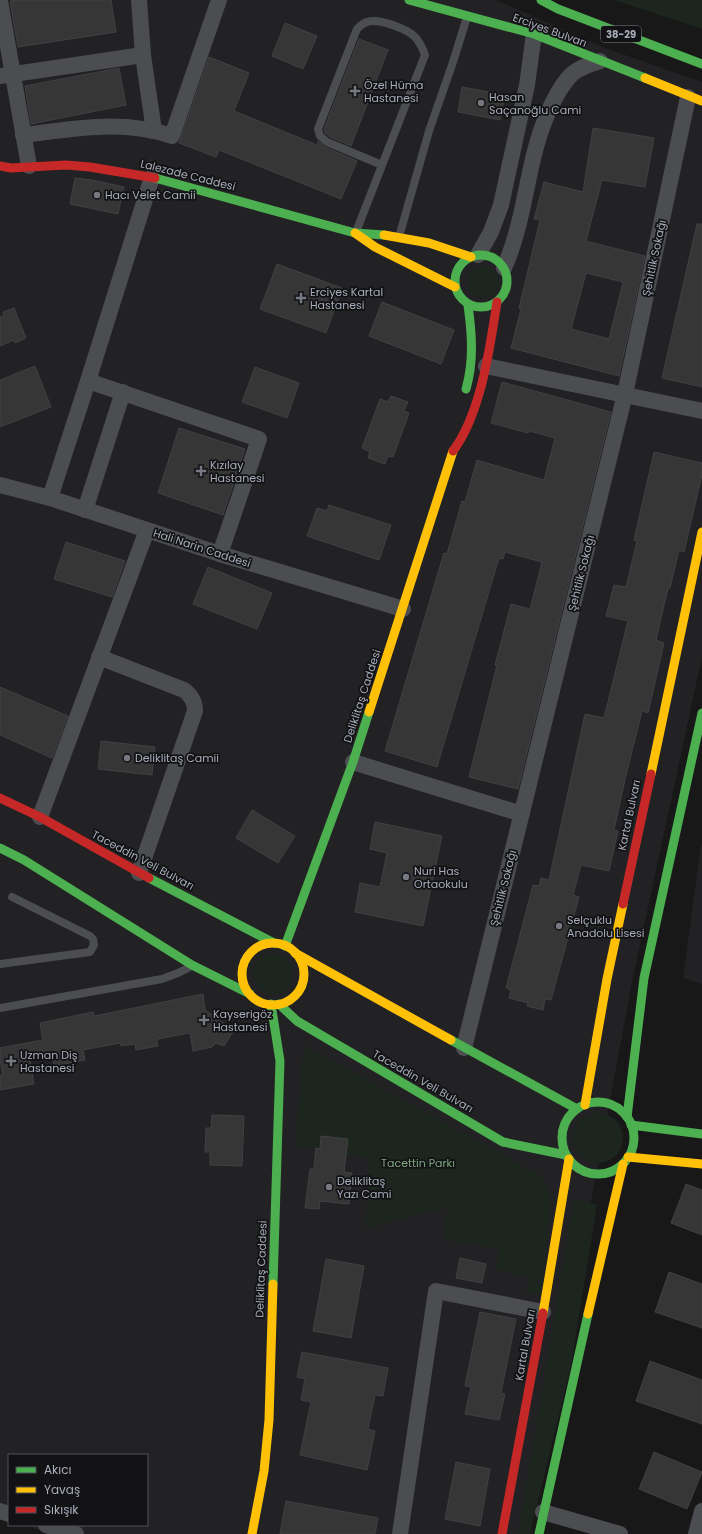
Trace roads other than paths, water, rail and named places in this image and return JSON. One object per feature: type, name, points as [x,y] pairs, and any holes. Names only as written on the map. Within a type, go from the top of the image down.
[{"type":"street","points":[[138,0],[143,55],[154,130]]},
{"type":"street","points":[[23,135],[102,126],[134,127],[154,130],[172,136],[219,0]]},
{"type":"street","name":"Erciyes Bulvarı","points":[[409,0],[534,34],[695,99]]},
{"type":"street","name":"Erciyes Bulvarı","points":[[541,0],[558,9],[658,49],[702,64]]},
{"type":"street","points":[[0,1],[7,75],[23,135],[28,166]]},
{"type":"street","points":[[475,256],[491,232],[501,204],[526,85],[534,34]]},
{"type":"street","points":[[7,75],[143,55]]},
{"type":"street","points":[[504,268],[514,245],[536,145],[549,111],[564,83],[572,74],[581,68],[600,61]]},
{"type":"street","name":"Şehitlik Sokağı","points":[[464,1048],[625,394],[695,99]]},
{"type":"street","name":"Lalezade Caddesi","points":[[0,166],[11,168],[66,165],[90,167],[152,177],[355,233],[380,233],[445,247],[475,256]]},
{"type":"street","name":"Lalezade Caddesi","points":[[0,175],[11,168]]},
{"type":"street","points":[[50,498],[152,177]]},
{"type":"street","name":"Lalezade Caddesi","points":[[355,233],[375,247],[455,288]]},
{"type":"street","points":[[486,255],[499,262],[504,268],[507,275],[506,290],[497,302],[490,306],[483,308],[468,305],[462,300],[455,288],[456,272],[464,260],[475,256],[486,255]]},
{"type":"street","name":"Deliklitaş Caddesi","points":[[285,946],[353,762],[453,451],[461,442],[474,406],[486,366],[497,302]]},
{"type":"street","points":[[463,398],[471,365],[472,353],[468,305]]},
{"type":"street","points":[[486,366],[702,411]]},
{"type":"street","points":[[88,381],[259,439],[220,554]]},
{"type":"street","points":[[85,510],[123,392]]},
{"type":"street","name":"Deliklitaş Caddesi","points":[[453,434],[451,441],[453,451]]},
{"type":"street","name":"Hali Narin Caddesi","points":[[1,484],[50,498],[220,554],[403,609]]},
{"type":"street","points":[[40,817],[147,530]]},
{"type":"street","name":"Kartal Bulvarı","points":[[581,1107],[702,532]]},
{"type":"street","points":[[99,657],[184,690],[191,697],[195,706],[195,711],[139,873]]},
{"type":"street","points":[[629,1121],[644,978],[702,713]]},
{"type":"street","points":[[353,762],[522,814]]},
{"type":"street","name":"Taceddin Veli Bulvarı","points":[[0,798],[40,817],[139,873],[274,943]]},
{"type":"street","points":[[0,848],[24,860],[192,965],[250,994],[263,1003],[275,1004],[293,996],[298,990],[302,983],[303,975],[300,960],[295,953]]},
{"type":"street","points":[[250,994],[245,988],[242,972],[247,957],[259,946],[274,943],[285,946],[464,1048],[581,1107]]},
{"type":"street","name":"Deliklitaş Caddesi","points":[[252,1534],[264,1471],[269,1412],[280,1061],[275,1004]]},
{"type":"street","name":"Taceddin Veli Bulvarı","points":[[275,1004],[297,1021],[503,1142],[567,1157]]},
{"type":"street","points":[[539,1534],[625,1160],[633,1144],[634,1134],[629,1121],[620,1110],[608,1104],[594,1102],[581,1107],[570,1116],[565,1124],[562,1133],[562,1142],[567,1157],[575,1166],[592,1174],[611,1172],[625,1160],[702,1164]]},
{"type":"street","points":[[629,1121],[702,1134]]},
{"type":"street","name":"Kartal Bulvarı","points":[[502,1534],[543,1312],[567,1157]]},
{"type":"street","points":[[400,1534],[436,1291],[543,1312]]},
{"type":"street","points":[[696,1534],[702,1511]]},
{"type":"street","points":[[543,1512],[620,1534]]},
{"type":"street","points":[[49,1526],[76,1534]]},
{"type":"lane","points":[[399,237],[428,131],[468,16]]},
{"type":"lane","points":[[355,233],[382,165],[425,55],[422,46],[410,33],[398,27],[373,21],[367,22],[357,29],[318,129],[320,136],[327,142],[382,165]]},
{"type":"lane","points":[[0,964],[90,952],[94,945],[94,942],[90,936],[12,897]]},
{"type":"lane","points":[[0,1008],[162,979],[178,974],[192,965]]},
{"type":"place","name":"Özel Hüma Hastanesi","points":[[355,91]]},
{"type":"place","name":"Hasan Saçanoğlu Cami","points":[[481,103]]},
{"type":"place","name":"Hacı Velet Camii","points":[[97,195]]},
{"type":"place","name":"Erciyes Kartal Hastanesi","points":[[301,298]]},
{"type":"place","name":"Kızılay Hastanesi","points":[[201,471]]},
{"type":"place","name":"Deliklitaş Camii","points":[[127,758]]},
{"type":"place","name":"Nuri Has Ortaokulu","points":[[406,877]]},
{"type":"place","name":"Selçuklu Anadolu Lisesi","points":[[559,926]]},
{"type":"place","name":"Kayserigöz Hastanesi","points":[[204,1020]]},
{"type":"place","name":"Uzman Diş Hastanesi","points":[[11,1061]]},
{"type":"place","name":"Deliklitaş Yazı Cami","points":[[329,1187]]},
{"type":"park label","name":"Tacettin Parkı","points":[[418,1163]]}]
